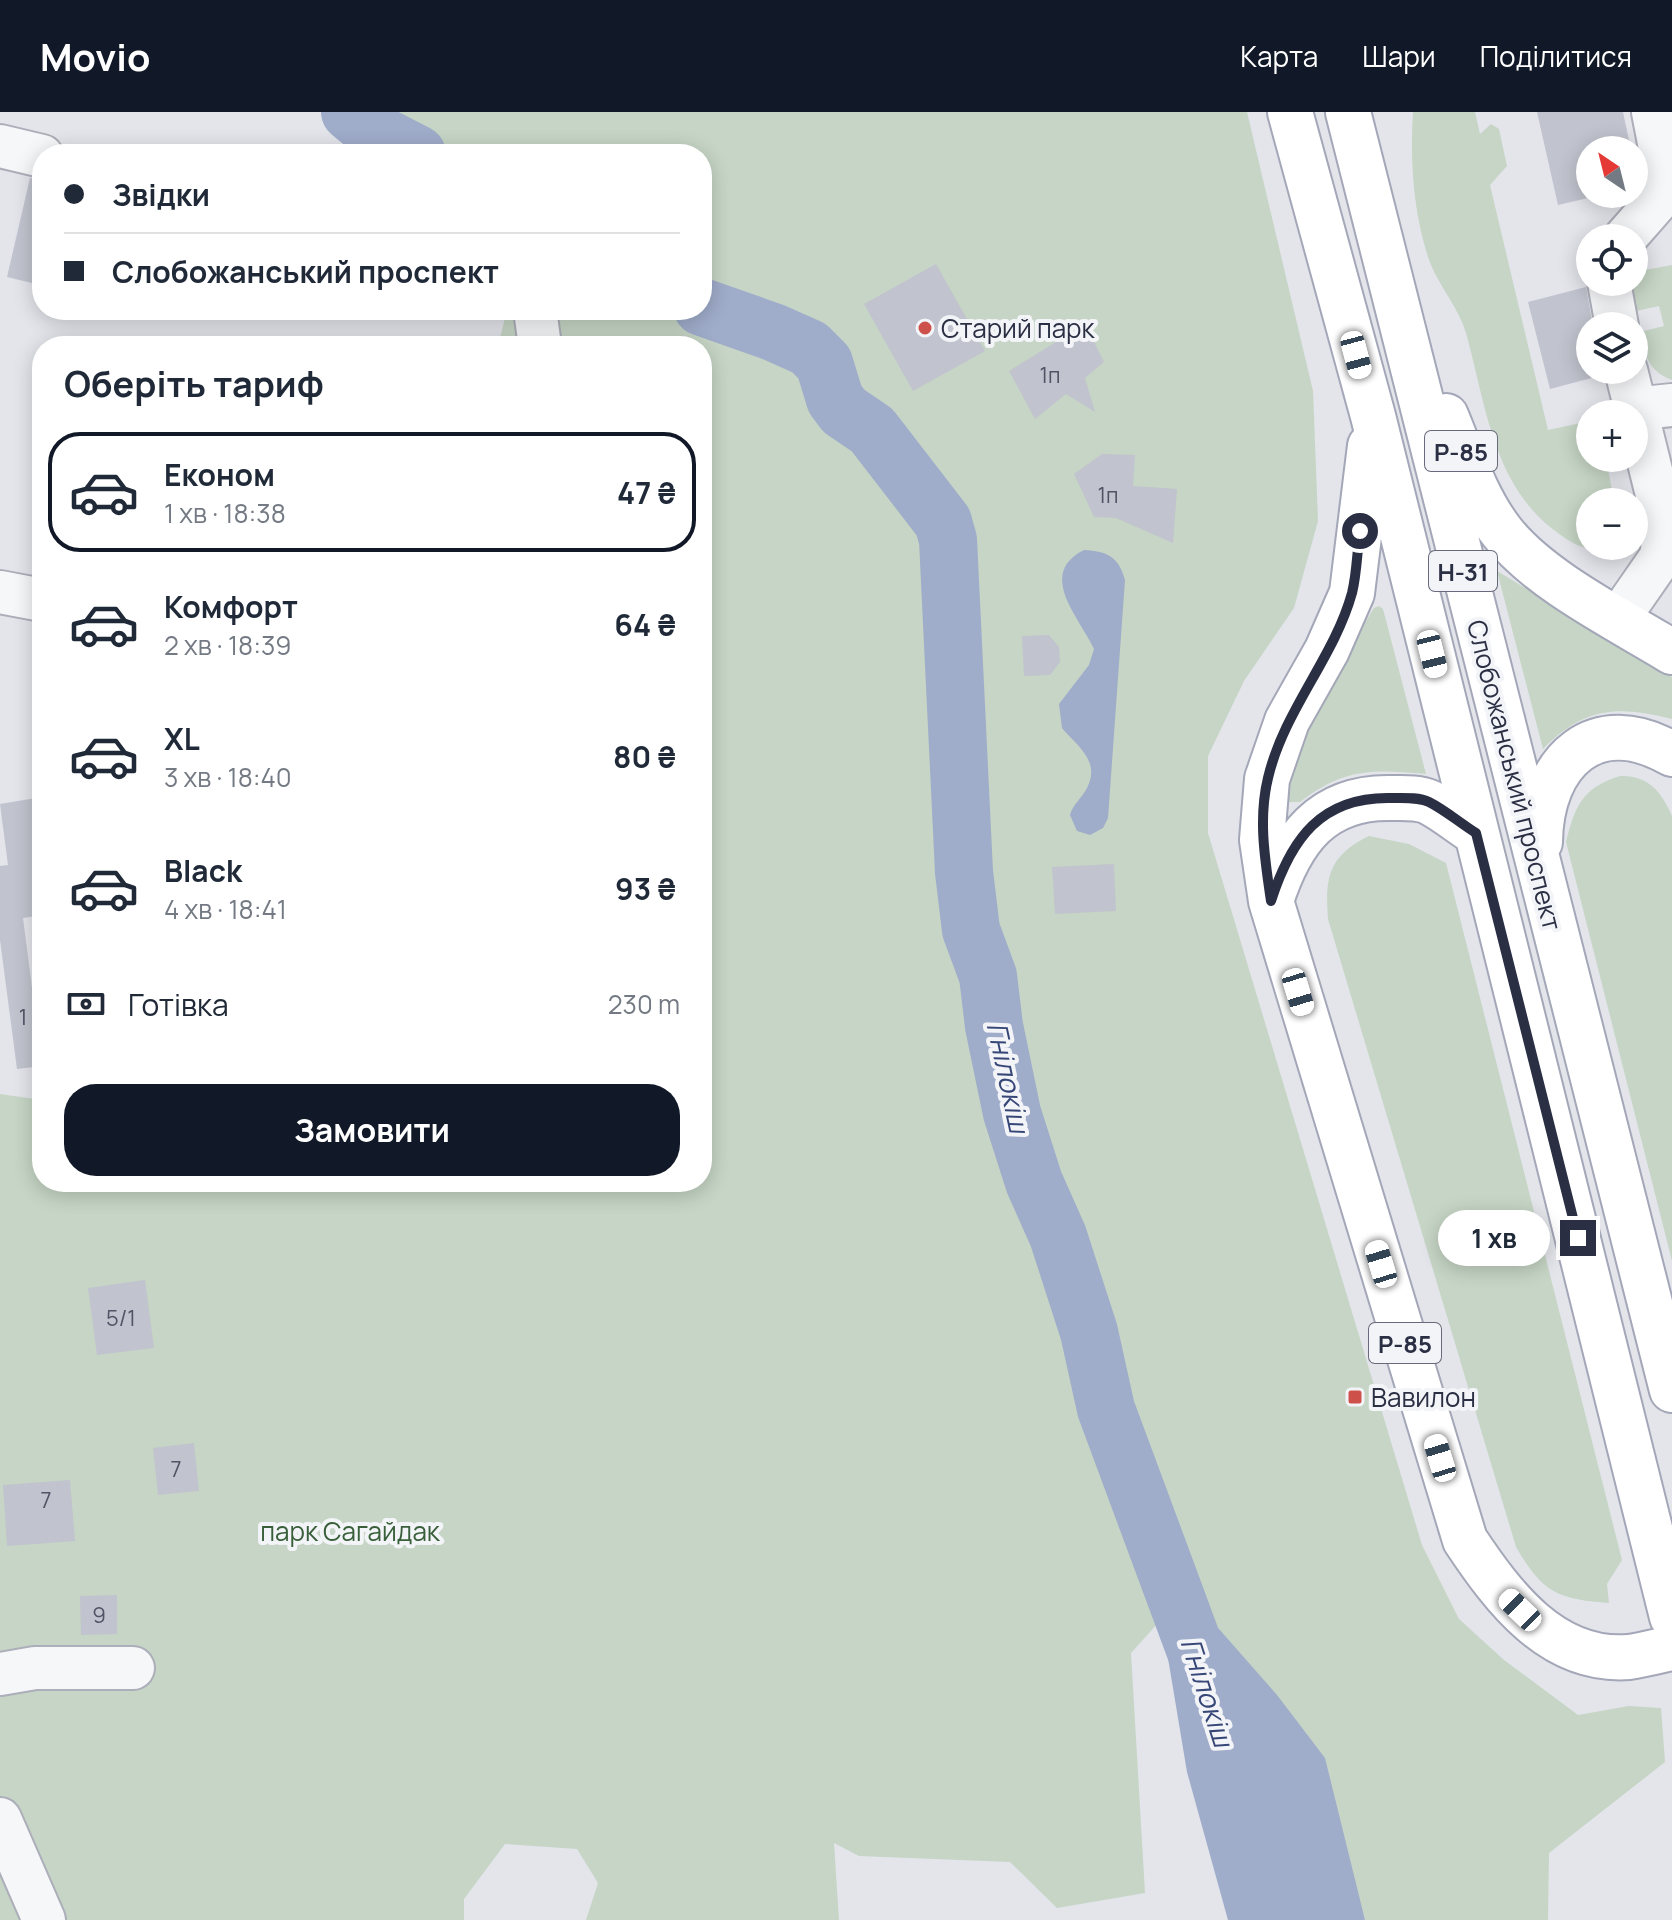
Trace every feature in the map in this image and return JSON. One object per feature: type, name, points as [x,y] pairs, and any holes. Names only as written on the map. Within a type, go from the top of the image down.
[{"type":"main road","name":"Слобожанський проспект","points":[[1290,112],[1373,416],[1672,1617]]},
{"type":"main road","name":"Слобожанський проспект","points":[[1348,112],[1385,269],[1672,1390]]},
{"type":"main road","name":"Р-85","points":[[1385,269],[1470,473],[1502,533],[1542,570],[1672,652]]},
{"type":"main road","name":"Р-85","points":[[1373,416],[1352,593],[1327,650],[1287,721],[1267,779],[1262,840],[1271,901],[1465,1540],[1498,1589],[1541,1631],[1581,1652],[1628,1657],[1672,1648]]},
{"type":"main road","points":[[1540,872],[1540,829],[1547,789],[1567,757],[1592,741],[1621,739],[1653,743],[1672,754]]},
{"type":"main road","points":[[1271,901],[1283,864],[1324,815],[1342,804],[1372,798],[1426,800],[1476,833]]},
{"type":"street","points":[[1638,224],[1671,190],[1653,112]]},
{"type":"street","points":[[0,146],[32,154]]},
{"type":"street","points":[[1618,619],[1661,557],[1665,527],[1644,395]]},
{"type":"street","points":[[0,592],[32,598]]},
{"type":"street","points":[[0,1674],[35,1668],[133,1668]]},
{"type":"street","points":[[0,1819],[44,1920]]},
{"type":"green space","name":"парк Сагайдак","points":[[321,112],[1247,112],[1313,391],[1318,521],[1294,608],[1244,681],[1208,756],[1208,833],[1422,1545],[1459,1619],[1504,1660],[1578,1715],[1629,1706],[1661,1708],[1665,1762],[1549,1853],[1548,1920],[1365,1920],[1354,1880],[1177,1602],[1131,1653],[1145,1893],[1057,1908],[1010,1862],[859,1856],[834,1843],[839,1920],[586,1920],[598,1883],[577,1849],[505,1844],[464,1899],[464,1920],[0,1920],[0,1094],[32,1099],[32,1192],[712,1192],[712,336],[500,336],[504,320],[712,320],[712,144],[356,144]]},
{"type":"green space","points":[[1413,112],[1475,112],[1480,134],[1491,124],[1499,129],[1507,166],[1490,185],[1548,430],[1576,424],[1576,472],[1609,472],[1612,488],[1576,488],[1576,544],[1536,514],[1519,492],[1495,443],[1466,333],[1428,257],[1419,221],[1412,148]]},
{"type":"green space","points":[[1672,265],[1672,380],[1658,372],[1648,358],[1648,330],[1664,326],[1659,306],[1636,311],[1632,296],[1648,296],[1648,269]]},
{"type":"green space","points":[[1497,571],[1672,677],[1672,719],[1634,712],[1602,713],[1573,725],[1543,749]]},
{"type":"green space","points":[[1379,606],[1383,609],[1426,774],[1390,771],[1359,773],[1331,783],[1300,802],[1284,802],[1285,775],[1341,661],[1374,608]]},
{"type":"green space","points":[[1620,776],[1639,778],[1653,787],[1664,799],[1672,816],[1672,1261],[1566,842],[1582,800],[1597,786]]},
{"type":"green space","points":[[1369,836],[1409,844],[1446,863],[1622,1560],[1607,1584],[1609,1603],[1576,1599],[1553,1591],[1535,1575],[1516,1547],[1328,919],[1327,892],[1332,870],[1345,852]]},
{"type":"water","points":[[1084,550],[1111,557],[1125,580],[1108,818],[1103,828],[1090,835],[1077,831],[1070,815],[1087,788],[1091,770],[1085,755],[1062,728],[1059,704],[1089,665],[1094,649],[1072,610],[1062,584],[1063,571],[1070,560]]},
{"type":"water","points":[[1177,1602],[1219,1629],[1277,1695],[1325,1758],[1365,1920],[1228,1920],[1187,1772],[1165,1640]]},
{"type":"building","points":[[1537,112],[1623,112],[1628,136],[1576,136],[1576,201],[1558,205]]},
{"type":"building","points":[[30,178],[32,178],[32,283],[7,277]]},
{"type":"building","name":"Старий парк","points":[[936,264],[985,351],[913,391],[864,304]]},
{"type":"building","points":[[1576,290],[1576,296],[1588,296],[1590,312],[1576,312],[1576,382],[1550,389],[1528,302]]},
{"type":"building","name":"Старий парк","points":[[1085,324],[1104,362],[1085,378],[1095,412],[1066,394],[1035,419],[1009,371]]},
{"type":"building","points":[[1102,454],[1135,455],[1133,486],[1177,489],[1173,543],[1116,518],[1094,517],[1074,474]]},
{"type":"building","points":[[1049,635],[1059,647],[1060,662],[1050,675],[1024,676],[1022,636]]},
{"type":"building","points":[[32,799],[32,917],[23,918],[32,988],[32,1067],[17,1069],[0,940],[0,866],[8,865],[0,804]]},
{"type":"building","points":[[1114,864],[1116,911],[1055,914],[1052,867]]},
{"type":"building","points":[[145,1280],[154,1348],[97,1355],[88,1288]]},
{"type":"building","points":[[194,1443],[199,1491],[158,1495],[153,1448]]},
{"type":"building","points":[[70,1480],[75,1541],[7,1546],[3,1485]]},
{"type":"building","points":[[117,1595],[117,1634],[81,1635],[80,1596]]},
{"type":"waterway","name":"Гнілокіш","points":[[350,112],[374,132],[397,144]]},
{"type":"waterway","name":"Гнілокіш","points":[[712,311],[809,348],[824,363],[835,399],[844,411],[872,430],[943,522],[948,540],[964,872],[971,930],[988,976],[994,1026],[1012,1113],[1034,1182],[1058,1236],[1089,1332],[1106,1409],[1205,1676]]},
{"type":"place","name":"Старий парк","points":[[925,328]]},
{"type":"place","name":"Вавилон","points":[[1355,1397]]},
{"type":"route","points":[[1360,531],[1352,593],[1327,650],[1287,721],[1267,779],[1262,840],[1271,901],[1283,864],[1310,829],[1324,815],[1342,804],[1362,798],[1382,797],[1426,800],[1476,833],[1578,1238]]}]
